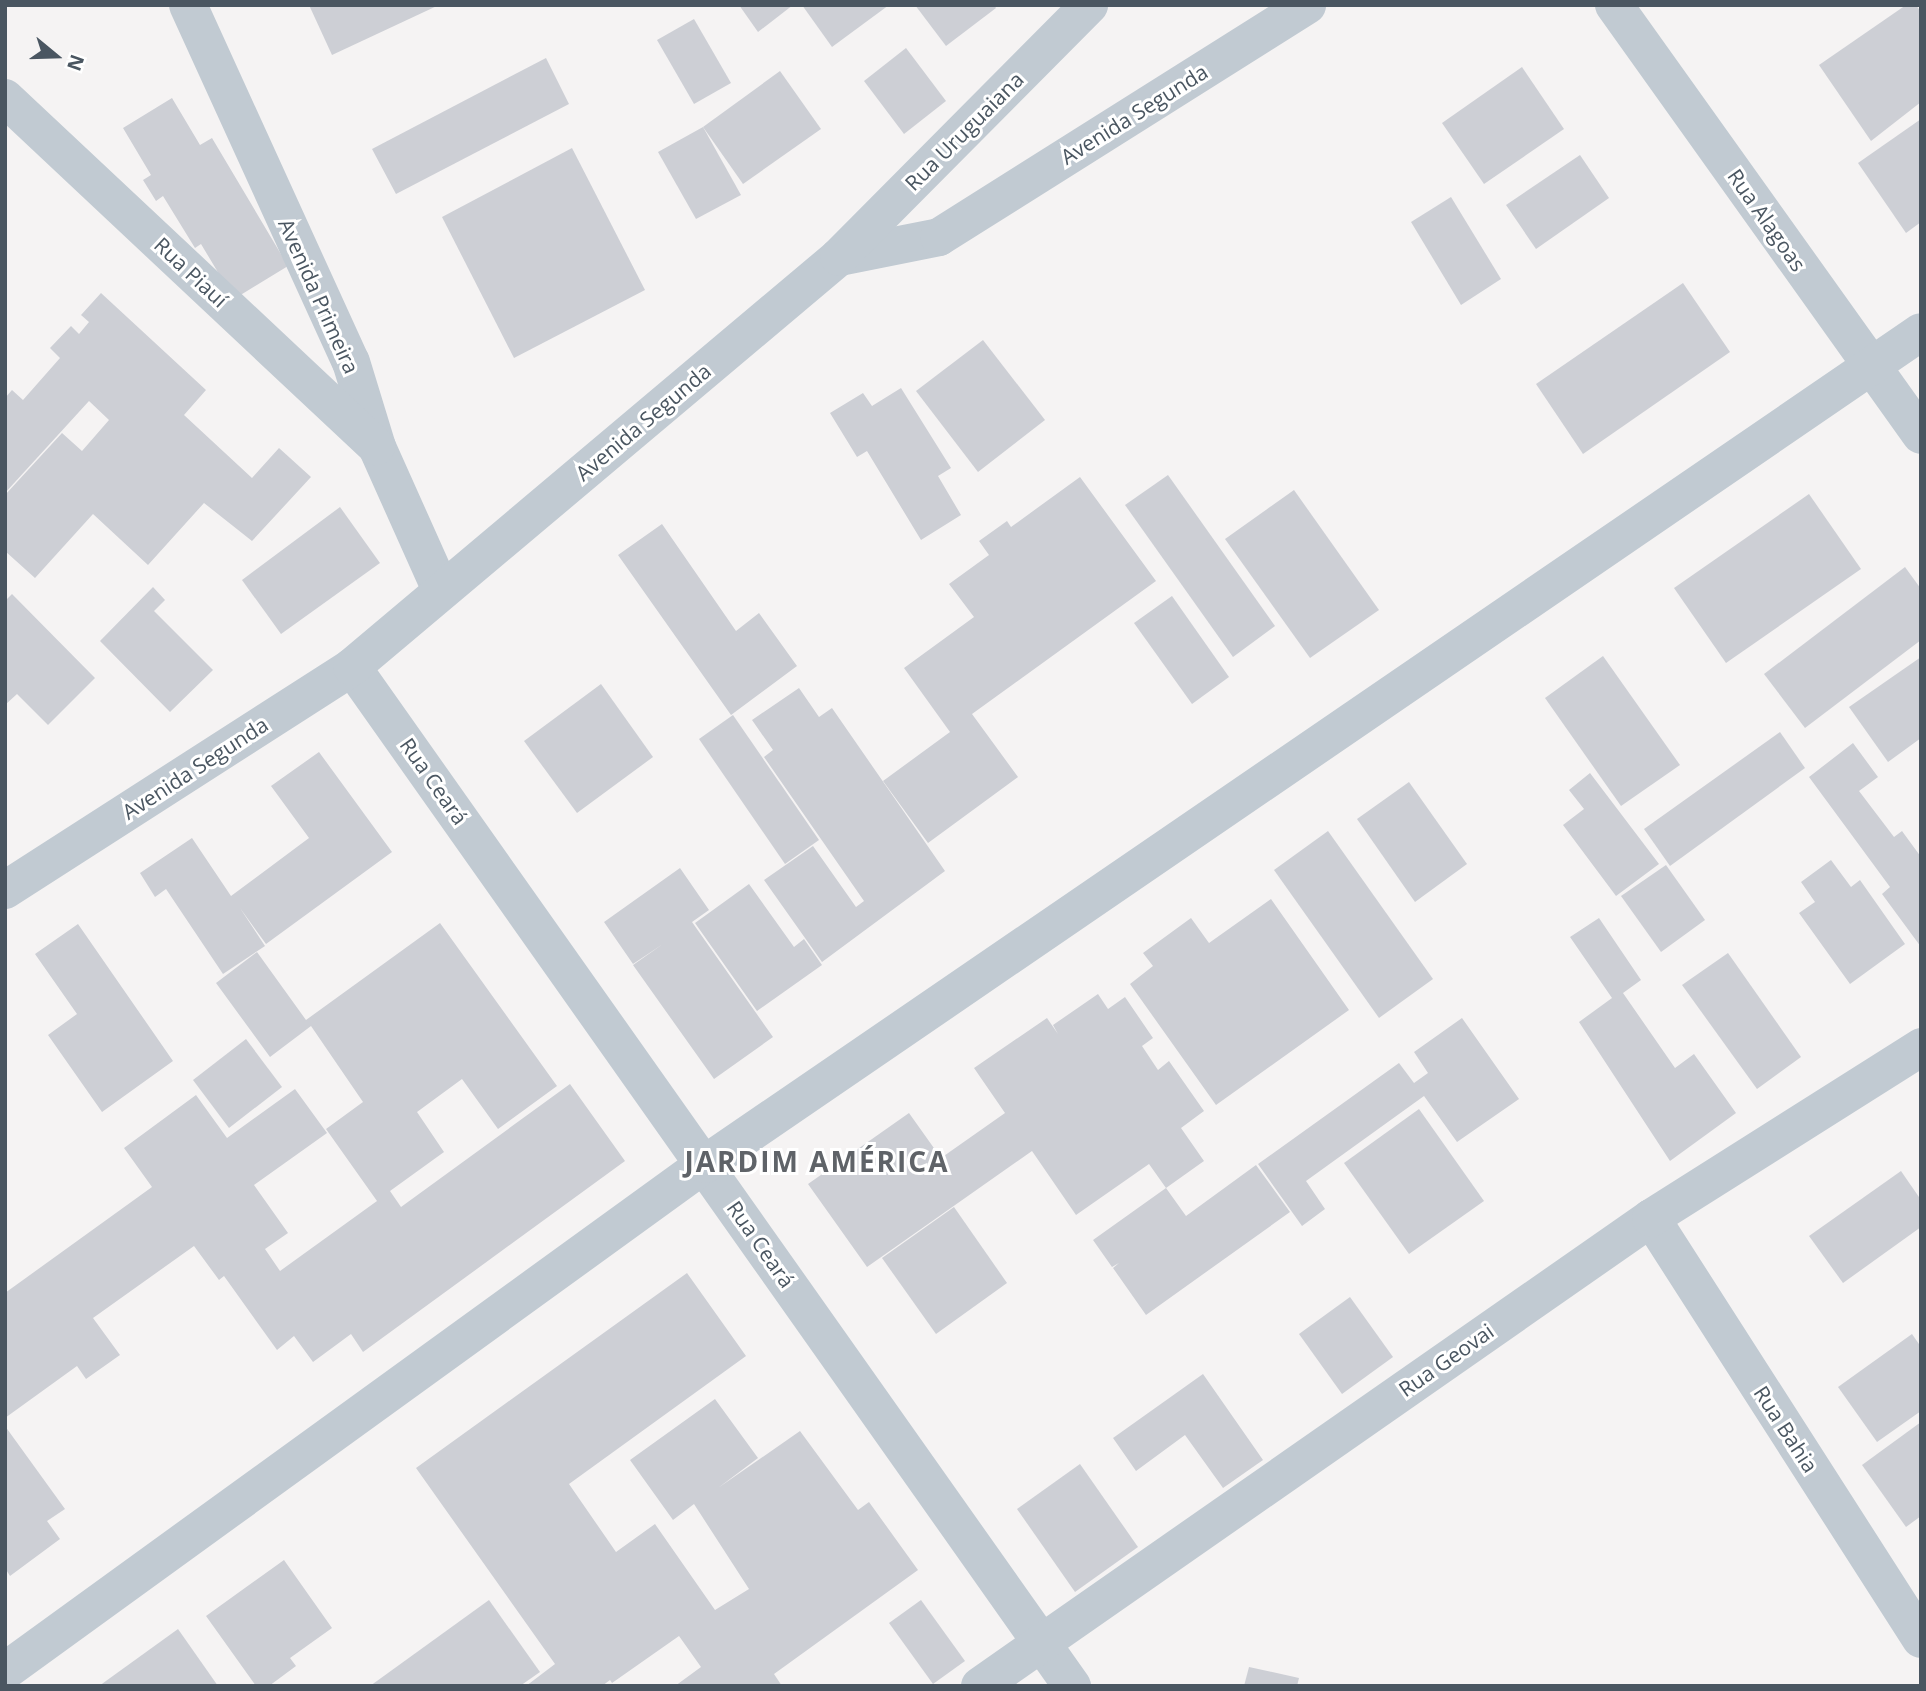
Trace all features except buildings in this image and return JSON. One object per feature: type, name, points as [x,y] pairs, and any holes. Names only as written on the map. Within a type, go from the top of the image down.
[{"type":"street","name":"Avenida Primeira","points":[[188,5],[351,362],[377,447],[441,590]]},
{"type":"street","name":"Rua Uruguaiana","points":[[839,257],[1088,5]]},
{"type":"street","name":"Avenida Segunda","points":[[5,890],[352,667],[839,257],[939,237],[1307,5]]},
{"type":"street","name":"Rua Alagoas","points":[[1614,5],[1921,435]]},
{"type":"street","name":"Rua Piauí","points":[[5,98],[377,447]]},
{"type":"street","points":[[5,1671],[705,1164],[1921,332]]},
{"type":"street","name":"Rua Ceará","points":[[352,667],[1072,1686]]},
{"type":"street","name":"Rua Geovai","points":[[980,1686],[1651,1218],[1921,1047]]},
{"type":"street","name":"Rua Bahia","points":[[1651,1218],[1921,1639]]},
{"type":"district","name":"JARDIM AMÉRICA","points":[[817,1161]]}]
